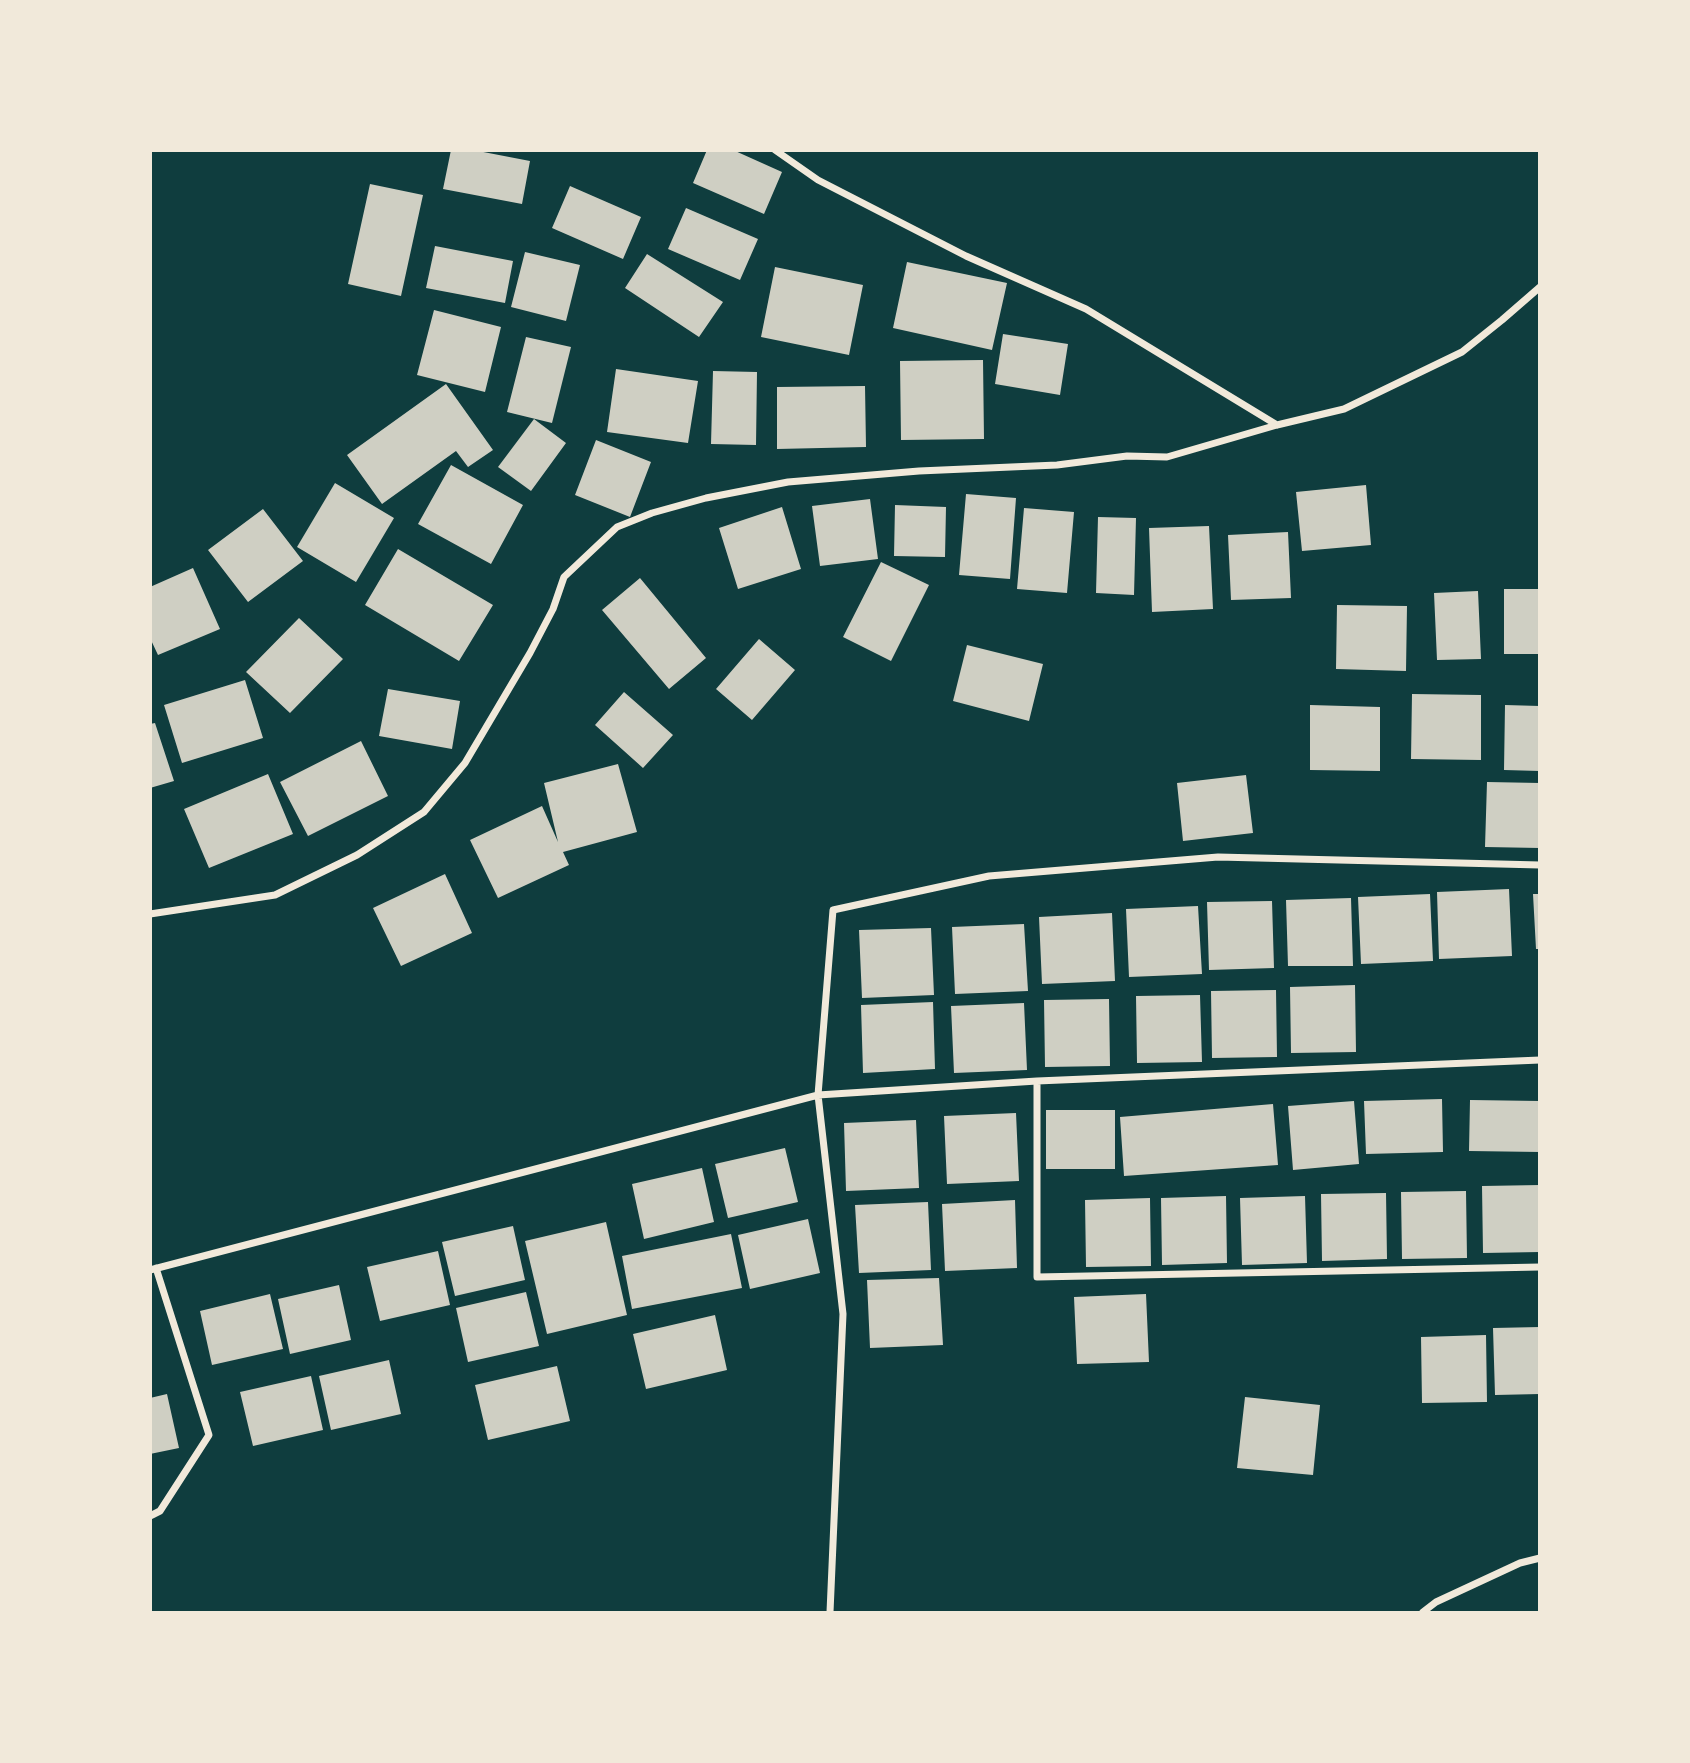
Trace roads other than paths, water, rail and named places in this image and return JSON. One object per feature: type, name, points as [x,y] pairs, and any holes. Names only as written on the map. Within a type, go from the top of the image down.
[{"type":"street","points":[[775,150],[818,180],[954,249],[1086,309],[1277,425]]},
{"type":"street","points":[[150,914],[275,895],[357,855],[424,812],[465,763],[536,642],[553,609],[564,577],[617,527],[652,513],[695,501],[788,482],[919,471],[1058,465],[1127,456],[1167,457],[1344,409],[1462,352],[1539,287]]},
{"type":"street","points":[[830,1612],[843,1314],[818,1095],[833,911],[989,876],[1218,857],[1539,865]]},
{"type":"street","points":[[150,1516],[160,1511],[209,1435],[153,1269],[818,1095],[1037,1081],[1539,1060]]},
{"type":"street","points":[[1037,1081],[1037,1277],[1539,1267]]},
{"type":"street","points":[[1423,1612],[1436,1602],[1520,1563],[1539,1558]]}]
